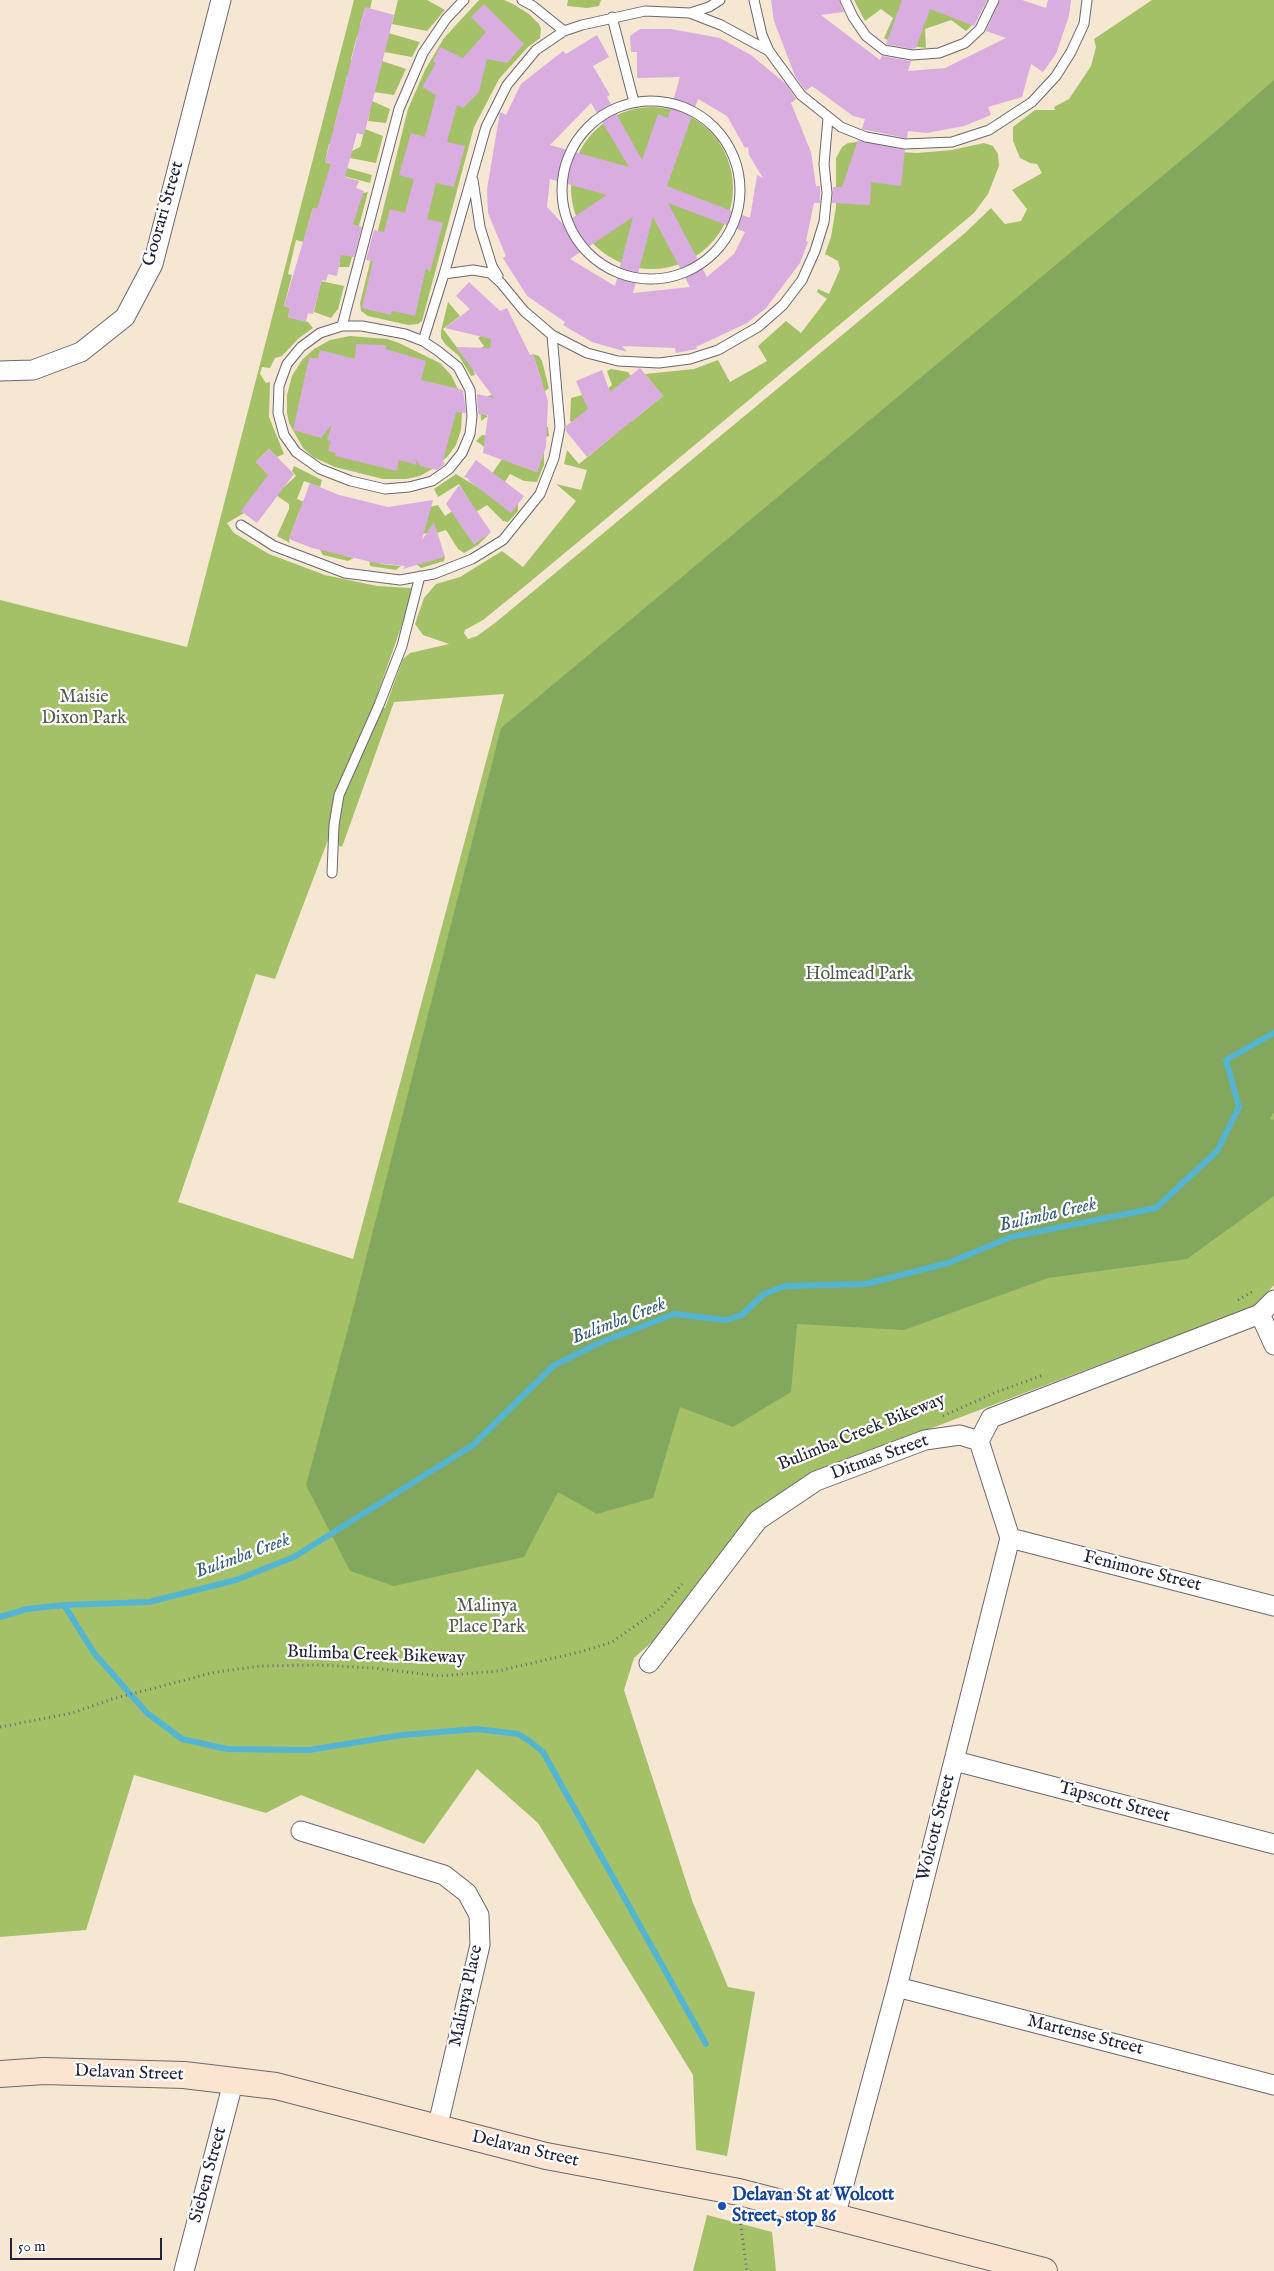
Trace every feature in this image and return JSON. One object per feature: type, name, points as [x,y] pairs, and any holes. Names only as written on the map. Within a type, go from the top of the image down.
[{"type":"street","name":"Goorari Street","points":[[0,371],[33,370],[81,352],[125,317],[153,264],[221,0]]},
{"type":"street","points":[[1267,1294],[1260,1314],[1274,1345]]},
{"type":"street","points":[[1010,1538],[979,1441],[991,1418],[1260,1314]]},
{"type":"street","name":"Ditmas Street","points":[[648,1663],[758,1520],[788,1498],[816,1481],[925,1440],[960,1435],[979,1441]]},
{"type":"street","name":"Fenimore Street","points":[[1010,1538],[1274,1606]]},
{"type":"street","name":"Wolcott Street","points":[[835,2217],[897,1987],[1010,1538]]},
{"type":"street","name":"Tapscott Street","points":[[955,1761],[1274,1844]]},
{"type":"street","name":"Malinya Place","points":[[301,1831],[444,1875],[467,1893],[479,1915],[480,1945],[436,2129]]},
{"type":"street","name":"Martense Street","points":[[897,1987],[1274,2085]]},
{"type":"street","name":"Delavan Street","points":[[0,2074],[63,2072],[184,2075],[234,2079],[276,2086],[546,2156],[719,2188],[1044,2271]]},
{"type":"street","name":"Sieben Street","points":[[184,2271],[234,2079]]},
{"type":"lane","points":[[342,326],[399,109],[423,53],[446,19],[464,0]]},
{"type":"lane","points":[[522,0],[533,6],[564,31]]},
{"type":"lane","points":[[690,13],[710,6],[720,0]]},
{"type":"lane","points":[[754,0],[762,35],[769,51],[802,95],[841,127],[866,137],[905,144],[952,142],[989,130],[1032,102],[1056,76],[1071,52],[1084,24],[1086,0]]},
{"type":"lane","points":[[845,0],[852,17],[866,36],[884,50],[912,55],[940,53],[965,42],[980,28],[994,0]]},
{"type":"lane","points":[[422,341],[444,274],[486,127],[506,85],[536,50],[564,31],[612,17],[645,11],[690,13],[721,25],[769,51]]},
{"type":"lane","points":[[612,17],[634,102]]},
{"type":"lane","points":[[664,101],[693,110],[717,129],[734,154],[741,184],[738,214],[725,241],[704,262],[676,275],[646,279],[618,272],[593,258],[575,236],[564,210],[562,181],[569,154],[584,130],[607,112],[634,102],[664,101]]},
{"type":"lane","points":[[444,274],[473,270],[490,273],[501,283],[524,311],[552,335],[587,353],[618,361],[660,363],[690,359],[718,350],[758,327],[788,299],[802,280],[815,251],[824,222],[827,193],[824,164],[828,118]]},
{"type":"lane","points":[[473,174],[480,227],[492,266],[501,283]]},
{"type":"lane","points":[[342,326],[362,326],[405,334],[422,341],[438,350],[458,367],[470,390],[472,416],[470,434],[462,453],[443,473],[432,480],[409,487],[385,489],[351,481],[320,469],[296,452],[284,435],[278,413],[279,386],[288,364],[301,347],[320,333],[342,326]]},
{"type":"lane","points":[[241,525],[274,546],[345,573],[400,580],[434,574],[472,559],[503,540],[540,494],[554,458],[560,428],[552,335]]},
{"type":"lane","points":[[332,873],[334,825],[339,795],[379,705],[402,646],[420,576]]},
{"type":"path","points":[[1232,1303],[1267,1294]]},
{"type":"path","name":"Bulimba Creek Bikeway","points":[[941,1417],[994,1393],[1048,1373]]},
{"type":"path","name":"Bulimba Creek Bikeway","points":[[0,1727],[72,1713],[112,1698],[216,1672],[261,1666],[319,1665],[440,1676],[498,1671],[580,1652],[612,1642],[661,1608],[686,1579]]},
{"type":"path","points":[[740,2219],[747,2271]]},
{"type":"green space","points":[[354,0],[372,0],[370,9],[365,8],[360,25],[420,42],[412,57],[384,52],[357,36],[351,59],[353,77],[347,76],[343,93],[372,101],[390,109],[386,123],[368,121],[370,111],[340,104],[334,127],[335,145],[329,144],[325,162],[372,175],[370,183],[329,172],[320,202],[368,192],[355,241],[348,243],[354,219],[313,208],[304,239],[353,254],[349,267],[339,267],[340,263],[336,262],[339,251],[296,240],[288,274],[292,275],[284,306],[290,308],[288,317],[308,322],[313,328],[298,339],[282,356],[275,358],[270,368],[262,367],[260,374],[266,383],[270,382],[269,417],[284,454],[277,457],[269,449],[256,462],[282,489],[296,476],[292,471],[294,466],[322,480],[320,487],[304,481],[297,499],[331,513],[340,506],[425,508],[438,505],[445,516],[469,500],[459,484],[438,497],[434,489],[456,474],[484,491],[487,481],[502,459],[476,441],[482,435],[507,438],[511,408],[483,414],[488,416],[481,421],[480,399],[515,387],[473,369],[475,375],[471,376],[459,356],[446,345],[441,338],[441,331],[448,302],[460,316],[443,329],[466,359],[484,346],[478,338],[485,333],[478,316],[524,387],[542,382],[533,354],[539,356],[542,361],[549,388],[518,425],[548,427],[549,436],[540,438],[510,462],[537,472],[544,451],[544,465],[537,482],[524,481],[510,474],[501,488],[518,503],[518,511],[508,522],[503,521],[487,505],[458,521],[474,544],[491,532],[478,545],[464,553],[458,549],[446,530],[431,535],[430,532],[416,536],[445,557],[444,561],[421,568],[383,535],[380,564],[401,566],[396,570],[370,566],[369,559],[334,553],[354,558],[348,561],[323,555],[299,512],[289,539],[290,543],[277,536],[289,509],[289,504],[261,485],[244,513],[227,523],[234,533],[269,554],[325,575],[377,586],[411,588],[411,599],[374,704],[385,708],[403,659],[410,653],[449,644],[423,635],[415,624],[424,598],[436,584],[460,577],[502,551],[523,567],[576,501],[556,484],[581,490],[587,470],[564,464],[567,450],[579,464],[613,436],[590,408],[572,422],[570,421],[571,398],[582,395],[585,401],[603,393],[612,385],[607,371],[611,369],[628,372],[631,376],[609,394],[632,421],[663,396],[645,374],[694,369],[718,360],[730,382],[767,361],[758,346],[786,321],[801,333],[827,299],[817,292],[818,289],[829,294],[840,269],[838,261],[825,254],[831,237],[836,207],[836,158],[842,147],[848,143],[856,142],[899,152],[917,153],[952,150],[984,143],[993,146],[998,154],[999,166],[988,194],[974,213],[525,586],[483,620],[465,630],[464,633],[468,639],[477,636],[495,623],[965,233],[991,208],[1005,224],[1021,221],[1027,209],[1012,190],[1042,173],[1037,164],[1020,158],[1013,141],[1013,127],[1035,110],[1055,110],[1054,107],[1069,99],[1091,66],[1096,47],[1094,39],[1152,0],[1274,0],[1274,1285],[1255,1306],[810,1474],[753,1514],[652,1642],[634,1658],[624,1690],[693,1903],[728,1987],[755,1992],[727,2156],[696,2150],[693,2075],[538,1823],[477,1769],[424,1844],[301,1795],[266,1813],[134,1775],[86,1930],[0,1937],[0,600],[187,647]],"holes":[[[504,694],[353,1259],[178,1202],[256,974],[275,979],[328,840],[342,847],[394,702]]]},
{"type":"green space","points":[[398,0],[427,0],[445,10],[427,31],[392,24]]},
{"type":"green space","points":[[479,0],[504,0],[513,4],[529,14],[539,24],[541,29],[540,38],[527,48],[499,79],[474,127],[422,321],[418,324],[408,325],[368,316],[361,311],[360,303],[408,109],[425,70],[444,38]]},
{"type":"green space","points":[[568,0],[601,0],[599,6],[587,8],[567,6]]},
{"type":"green space","points":[[854,0],[987,0],[976,21],[966,31],[951,20],[925,29],[926,48],[893,43],[884,38],[893,18],[881,9],[865,21]]},
{"type":"green space","points":[[382,61],[406,69],[394,95],[374,92]]},
{"type":"green space","name":"Holmead Park","points":[[1274,80],[1274,1112],[1270,1119],[1274,1120],[1274,1196],[1187,1259],[1048,1278],[904,1330],[797,1324],[791,1392],[733,1427],[680,1407],[653,1498],[597,1514],[558,1492],[524,1557],[394,1586],[350,1571],[306,1485],[349,1325],[501,728],[1215,132]]},
{"type":"green space","points":[[652,107],[683,113],[709,131],[727,157],[733,188],[727,219],[709,245],[683,263],[652,269],[621,263],[595,245],[577,219],[571,188],[577,157],[595,131],[621,113]]},
{"type":"green space","points":[[365,129],[383,136],[376,163],[350,158],[352,151],[360,147]]},
{"type":"green space","points":[[321,281],[344,286],[338,309],[331,318],[314,312]]},
{"type":"green space","points":[[350,336],[387,339],[440,363],[451,375],[459,391],[462,411],[461,430],[456,445],[447,457],[434,468],[420,476],[406,479],[383,479],[335,467],[313,457],[303,448],[289,423],[287,395],[292,376],[302,360],[314,349],[330,340]]},
{"type":"green space","points":[[707,2215],[772,2232],[776,2271],[693,2271]]},
{"type":"building","points":[[771,0],[839,0],[844,12],[821,15],[880,60],[882,56],[911,61],[908,71],[945,68],[1006,38],[986,31],[1000,0],[1022,0],[1046,8],[1048,0],[1071,0],[1069,16],[1056,54],[1043,72],[1031,64],[1022,97],[988,107],[991,115],[964,126],[927,133],[908,131],[907,138],[905,138],[862,129],[865,119],[853,116],[812,86],[806,91],[795,76],[774,21]]},
{"type":"building","points":[[902,0],[987,0],[974,26],[930,9],[916,48],[912,49],[886,44]]},
{"type":"building","points":[[484,4],[524,44],[507,63],[487,59],[479,92],[463,108],[457,105],[447,142],[465,146],[454,187],[436,183],[427,219],[443,223],[430,272],[426,268],[415,316],[392,311],[391,315],[362,308],[373,261],[366,260],[374,230],[384,232],[390,209],[405,213],[414,179],[399,175],[411,133],[425,137],[436,95],[422,87],[436,63],[433,62],[440,47],[463,58],[486,32],[471,17]]},
{"type":"building","points":[[365,7],[394,15],[364,135],[357,133],[345,177],[359,181],[356,188],[364,191],[353,224],[362,227],[354,257],[341,255],[337,276],[328,274],[326,281],[322,280],[313,314],[308,313],[306,322],[288,317],[290,308],[284,306],[313,208],[317,209],[331,163],[325,162]]},
{"type":"building","points":[[640,29],[671,29],[720,38],[751,55],[786,84],[796,99],[791,103],[811,152],[816,186],[820,186],[820,203],[814,203],[806,241],[808,242],[800,263],[766,308],[747,323],[696,347],[697,349],[676,353],[675,348],[622,346],[627,352],[592,342],[563,325],[565,322],[527,296],[503,258],[506,256],[488,213],[487,189],[500,112],[506,115],[521,84],[563,51],[566,54],[597,35],[609,57],[593,66],[610,95],[607,97],[642,160],[658,114],[668,118],[680,77],[637,78],[637,52],[631,52],[630,36]],"holes":[[[698,99],[727,116],[745,148],[748,147],[749,155],[763,178],[757,175],[750,218],[667,186]],[[591,103],[629,167],[550,145]],[[550,179],[607,195],[563,224],[547,207]],[[668,203],[745,232],[734,254],[707,277]],[[633,217],[615,286],[570,259]],[[653,217],[690,287],[633,293]]]},
{"type":"building","points":[[858,140],[905,150],[901,186],[871,182],[870,205],[832,203],[833,187],[842,187]]},
{"type":"building","points":[[469,282],[500,311],[507,308],[530,355],[533,354],[548,401],[546,447],[537,472],[483,453],[488,415],[478,414],[477,394],[494,398],[456,347],[490,348],[491,339],[445,328],[470,309],[456,296]]},
{"type":"building","points":[[356,344],[386,345],[386,349],[426,361],[421,380],[463,390],[466,413],[456,412],[443,461],[445,464],[437,470],[420,466],[415,458],[417,465],[399,460],[397,471],[335,456],[336,453],[328,451],[331,441],[327,440],[332,424],[321,438],[293,430],[309,358],[318,358],[320,350],[355,359]]},
{"type":"building","points":[[640,368],[663,396],[587,457],[566,431],[566,426],[588,409],[576,381],[602,370],[610,392]]},
{"type":"building","points":[[269,449],[294,474],[257,523],[241,511],[268,475],[256,462]]},
{"type":"building","points":[[476,460],[524,496],[511,513],[464,477]]},
{"type":"building","points":[[310,483],[339,495],[388,507],[433,500],[422,540],[434,522],[445,557],[403,569],[405,566],[376,563],[312,548],[289,539]]},
{"type":"building","points":[[459,485],[491,532],[474,544],[446,504]]},
{"type":"waterway","name":"Bulimba Creek","points":[[0,1617],[27,1609],[64,1605],[149,1602],[236,1580],[294,1557],[473,1445],[553,1366],[599,1343],[674,1314],[726,1320],[742,1315],[764,1294],[785,1286],[866,1284],[948,1263],[1011,1237],[1156,1208],[1217,1151],[1239,1107],[1226,1060],[1274,1033]]},
{"type":"waterway","points":[[64,1605],[94,1653],[147,1713],[182,1739],[227,1749],[309,1750],[402,1735],[477,1729],[518,1734],[528,1740],[543,1752],[706,2044]]},
{"type":"place","name":"Delavan St at Wolcott Street, stop 86","points":[[722,2206]]},
{"type":"park label","name":"Maisie Dixon Park","points":[[84,708]]},
{"type":"park label","name":"Malinya Place Park","points":[[487,1617]]}]
